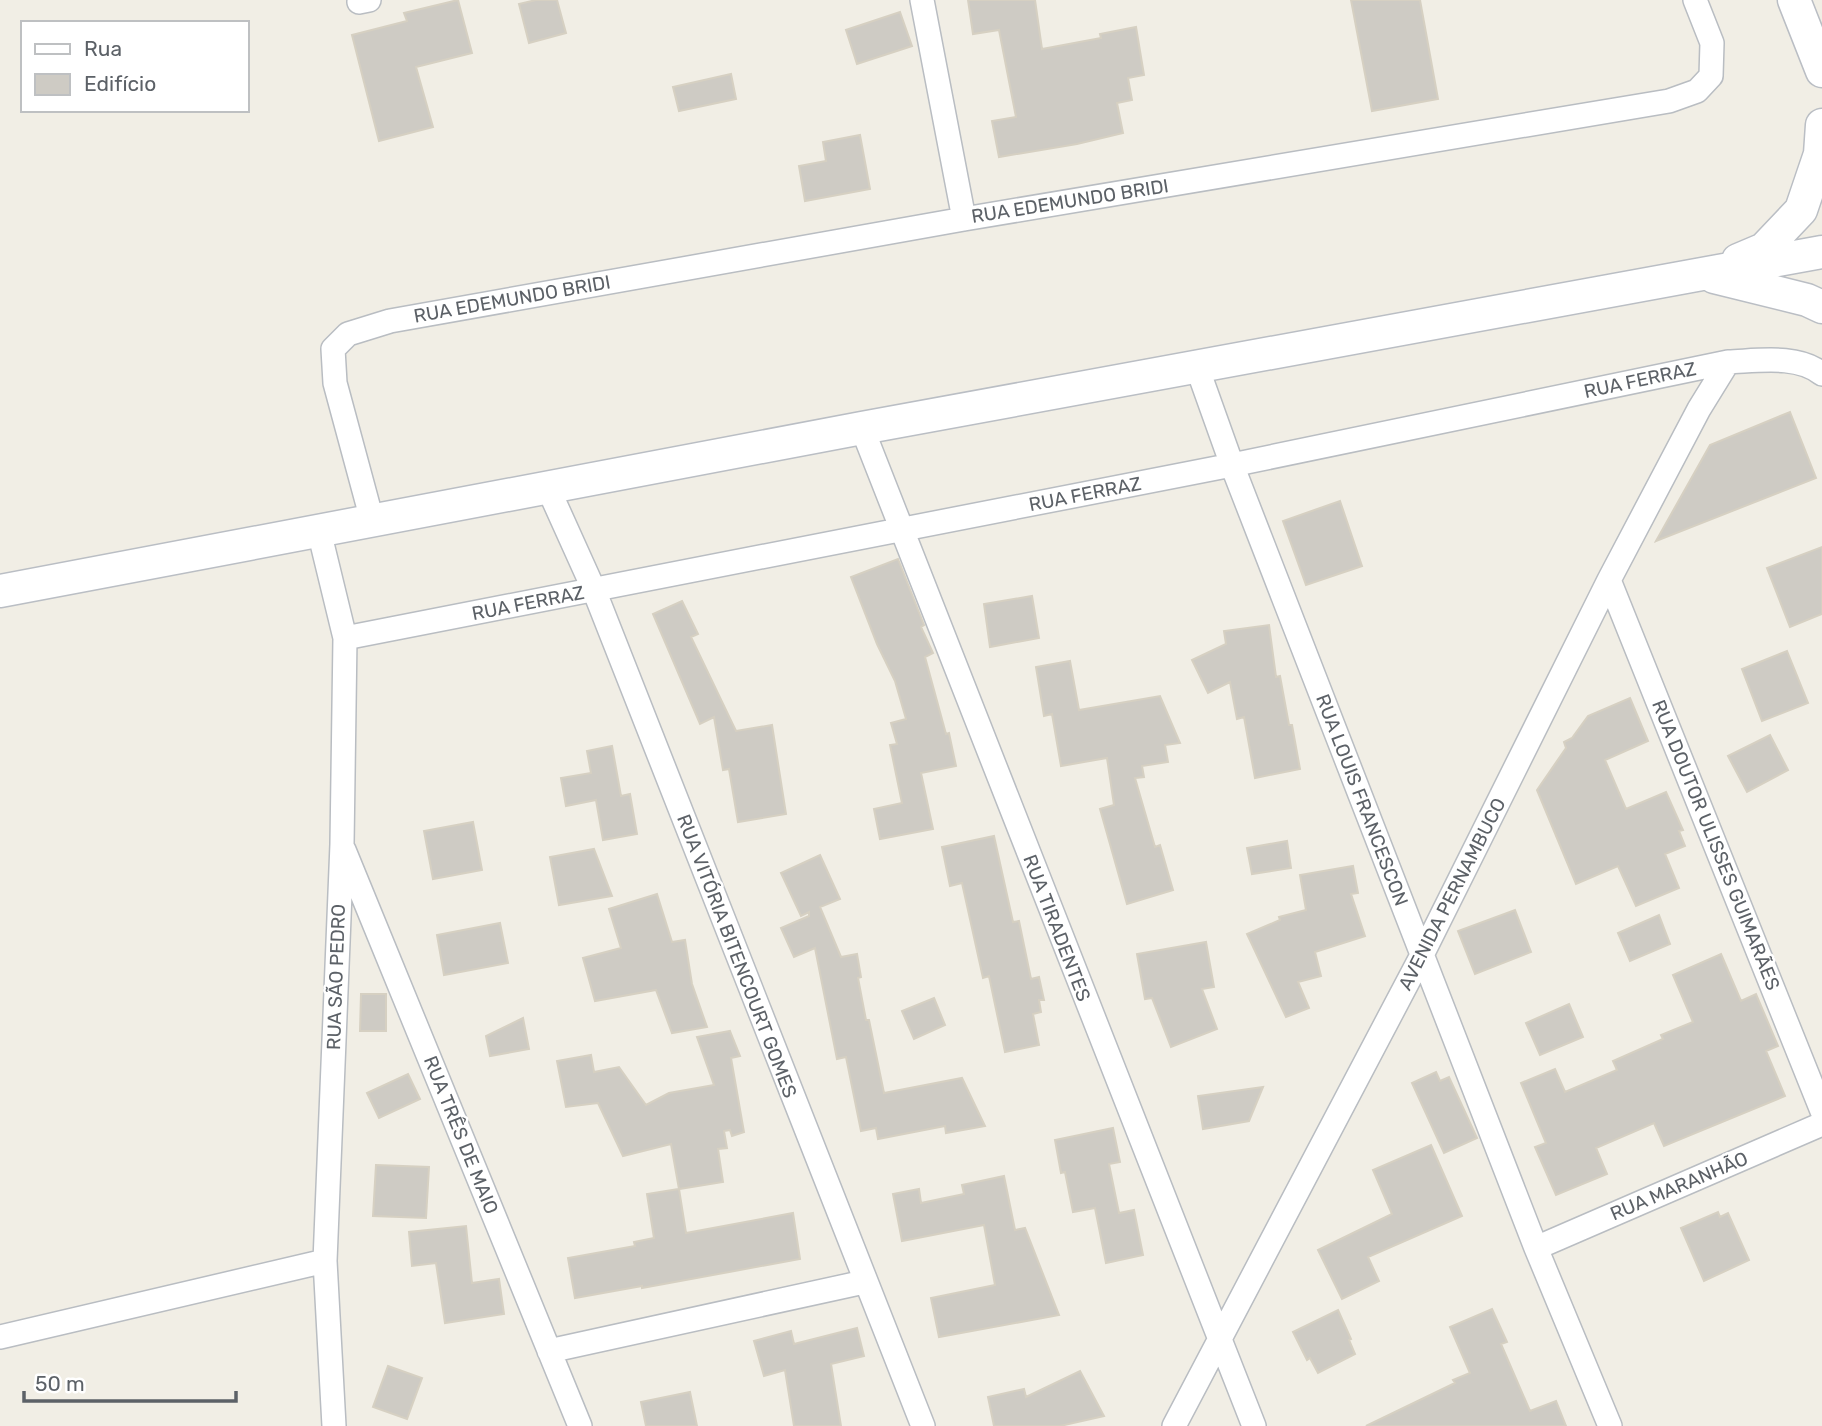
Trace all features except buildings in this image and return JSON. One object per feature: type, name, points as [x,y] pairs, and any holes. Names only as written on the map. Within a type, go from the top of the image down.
[{"type":"main road","points":[[1794,0],[1822,71]]},
{"type":"main road","points":[[1702,274],[1764,249],[1801,210],[1820,154],[1822,125]]},
{"type":"main road","points":[[0,591],[862,428],[1822,252]]},
{"type":"main road","points":[[1702,274],[1807,300],[1822,307]]},
{"type":"street","points":[[922,0],[964,219]]},
{"type":"street","name":"RUA EDEMUNDO BRIDI","points":[[372,520],[335,383],[333,349],[348,334],[390,321],[964,219],[1669,101],[1697,91],[1711,76],[1712,43],[1695,0]]},
{"type":"street","name":"RUA FERRAZ","points":[[345,638],[1232,465],[1728,362],[1787,361],[1814,367],[1822,374]]},
{"type":"street","name":"AVENIDA PERNAMBUCO","points":[[1174,1426],[1422,955],[1609,580],[1699,409],[1728,362]]},
{"type":"street","name":"RUA LOUIS FRANCESCON","points":[[1197,367],[1232,465],[1536,1248],[1610,1426]]},
{"type":"street","name":"RUA TIRADENTES","points":[[862,428],[1254,1426]]},
{"type":"street","name":"RUA VITÓRIA BITENCOURT GOMES","points":[[548,488],[594,590],[864,1282],[923,1426]]},
{"type":"street","name":"RUA SÃO PEDRO","points":[[319,531],[345,638],[342,844],[325,1261],[334,1426]]},
{"type":"street","name":"RUA DOUTOR ULISSES GUIMARÃES","points":[[1609,580],[1822,1111]]},
{"type":"street","name":"RUA TRÊS DE MAIO","points":[[342,844],[580,1426]]},
{"type":"street","name":"RUA MARANHÃO","points":[[1536,1248],[1822,1124]]},
{"type":"street","points":[[0,1337],[325,1261]]},
{"type":"street","points":[[549,1351],[864,1282]]}]
